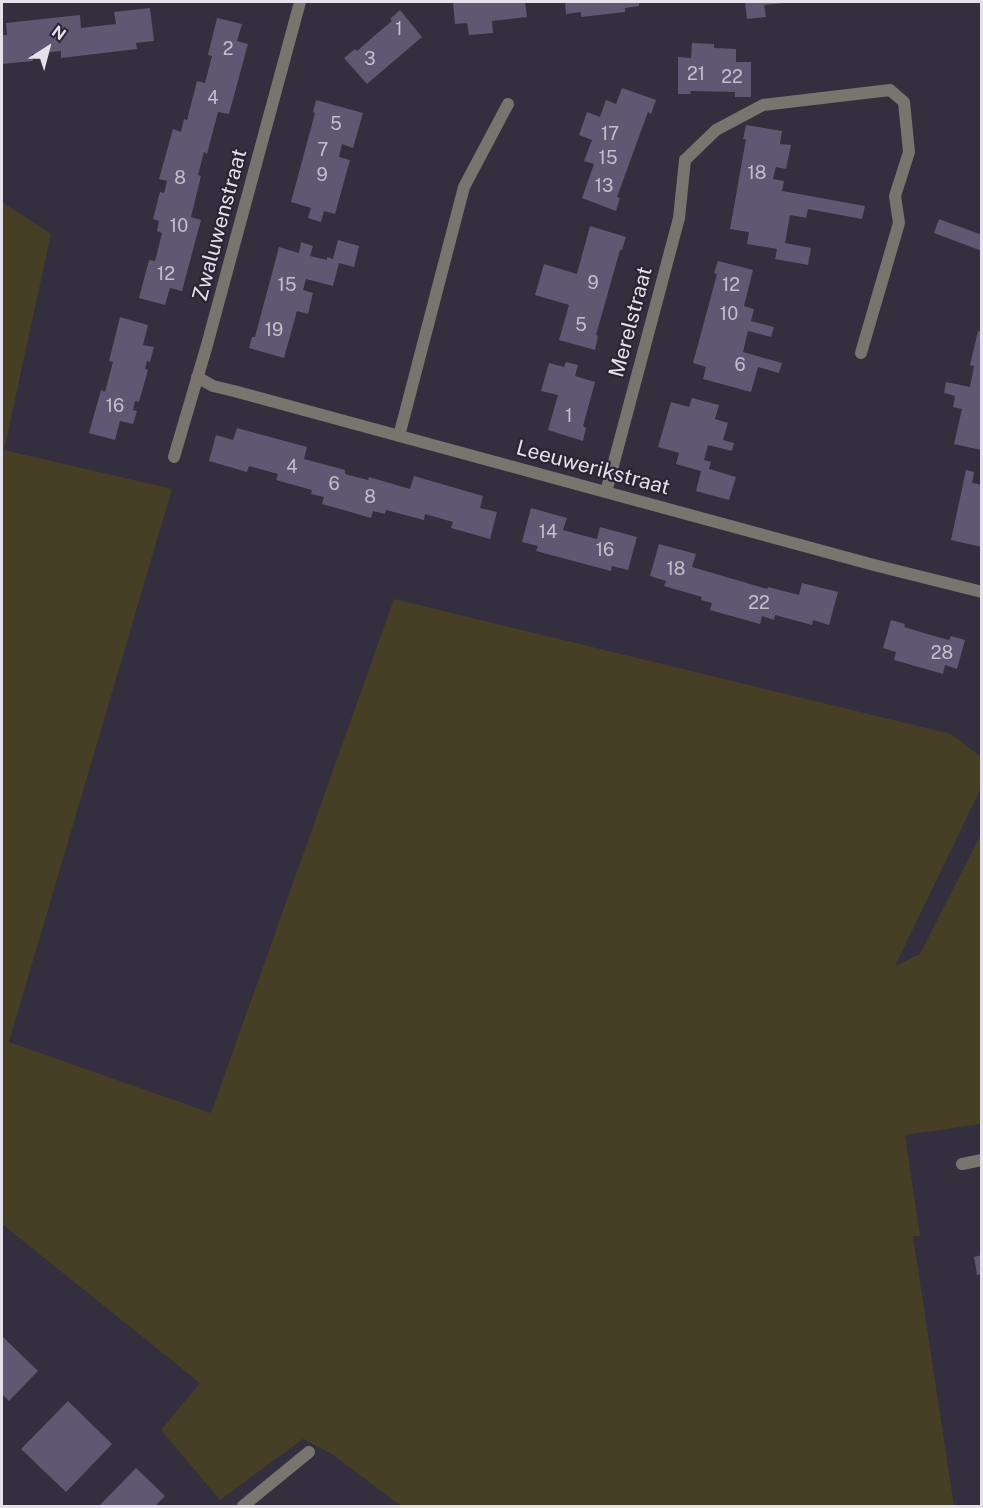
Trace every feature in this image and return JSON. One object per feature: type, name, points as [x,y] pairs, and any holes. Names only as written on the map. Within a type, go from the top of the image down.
[{"type":"street","name":"Zwaluwenstraat","points":[[174,457],[300,2]]},
{"type":"street","name":"Merelstraat","points":[[606,492],[679,218],[684,160],[716,130],[763,105],[890,90],[904,102],[909,152],[895,196],[899,223],[861,354]]},
{"type":"street","points":[[399,436],[464,187],[508,104]]},
{"type":"street","name":"Leeuwerikstraat","points":[[197,377],[213,386],[981,592]]},
{"type":"street","points":[[962,1164],[981,1160]]},
{"type":"street","points":[[243,1506],[309,1452]]},
{"type":"shaded area","points":[[2,202],[51,234],[4,450],[172,489],[9,1042],[211,1113],[394,599],[951,734],[981,757],[981,788],[895,966],[920,954],[981,834],[981,1124],[905,1135],[920,1236],[913,1236],[954,1506],[401,1506],[332,1454],[303,1439],[220,1500],[161,1430],[200,1383],[2,1224]]},
{"type":"building","points":[[453,2],[525,2],[527,17],[492,21],[493,33],[469,35],[467,23],[455,24]]},
{"type":"building","points":[[565,2],[639,2],[639,6],[625,8],[625,12],[581,17],[581,12],[566,14]]},
{"type":"building","points":[[745,2],[784,3],[764,5],[766,17],[747,19]]},
{"type":"building","points":[[150,8],[154,41],[136,43],[137,49],[61,58],[61,51],[32,54],[33,61],[2,64],[2,35],[7,35],[6,23],[80,15],[81,28],[116,24],[114,12]]},
{"type":"building","points":[[400,10],[422,37],[367,84],[344,58],[355,49],[357,51],[392,21],[390,19]]},
{"type":"building","points":[[217,18],[242,24],[237,41],[248,44],[229,114],[218,112],[207,154],[204,152],[191,217],[201,220],[182,291],[170,288],[165,305],[139,298],[149,260],[155,261],[162,233],[157,231],[159,221],[153,219],[160,192],[164,193],[167,181],[159,179],[173,129],[181,132],[184,119],[187,120],[197,81],[205,83],[212,56],[208,55]]},
{"type":"building","points":[[692,43],[714,44],[714,48],[736,49],[736,62],[751,62],[751,97],[735,97],[735,92],[690,91],[691,94],[678,94],[678,57],[691,58]]},
{"type":"building","points":[[622,88],[656,100],[651,114],[648,112],[617,197],[620,198],[616,211],[582,198],[594,164],[584,161],[592,140],[579,135],[587,112],[600,117],[606,100],[616,104]]},
{"type":"building","points":[[316,100],[363,113],[353,148],[342,144],[339,157],[350,160],[335,214],[324,211],[321,222],[308,218],[311,208],[291,202],[315,113],[313,112]]},
{"type":"building","points":[[746,125],[782,131],[780,144],[791,145],[786,169],[776,167],[773,179],[784,181],[782,191],[865,206],[862,219],[808,209],[806,218],[790,215],[785,243],[811,248],[808,265],[775,259],[777,249],[747,244],[749,232],[730,229],[746,139],[743,139]]},
{"type":"building","points":[[939,219],[982,235],[982,251],[934,233]]},
{"type":"building","points":[[590,226],[626,237],[622,250],[620,250],[596,335],[598,336],[595,350],[559,340],[569,305],[535,295],[544,264],[577,274]]},
{"type":"building","points":[[338,240],[359,246],[354,267],[339,263],[333,286],[306,279],[303,290],[313,293],[308,314],[297,311],[284,358],[249,348],[252,337],[255,337],[279,247],[299,253],[301,242],[313,246],[310,256],[327,260],[327,257],[333,259]]},
{"type":"building","points":[[718,261],[753,270],[744,306],[754,309],[751,321],[774,327],[771,337],[748,331],[743,352],[782,363],[779,373],[758,367],[751,392],[703,379],[706,367],[693,363],[717,274],[714,273]]},
{"type":"building","points":[[120,317],[148,325],[143,345],[154,347],[150,362],[147,361],[145,369],[148,370],[139,402],[135,401],[133,410],[137,411],[133,424],[120,421],[115,440],[89,433],[101,390],[105,392],[113,362],[109,361]]},
{"type":"building","points":[[978,331],[982,332],[981,450],[954,444],[962,409],[953,407],[955,396],[944,393],[946,382],[970,387],[974,366],[970,365]]},
{"type":"building","points":[[566,362],[578,365],[575,376],[595,382],[583,426],[586,428],[583,441],[548,430],[558,395],[541,391],[549,363],[564,367]]},
{"type":"building","points":[[692,398],[719,405],[715,419],[728,423],[723,440],[734,443],[732,451],[708,445],[704,460],[711,462],[709,469],[736,477],[729,500],[696,491],[701,471],[676,464],[679,453],[658,447],[671,402],[689,407]]},
{"type":"building","points":[[237,428],[307,447],[304,459],[345,470],[345,474],[368,480],[369,477],[410,489],[414,476],[483,496],[480,508],[497,512],[490,539],[451,528],[453,522],[425,514],[424,520],[386,510],[385,514],[373,511],[371,518],[322,504],[324,497],[311,494],[312,490],[276,480],[278,474],[249,466],[247,472],[209,461],[216,435],[233,440]]},
{"type":"building","points":[[966,470],[974,472],[972,483],[982,485],[982,547],[951,540]]},
{"type":"building","points":[[531,508],[567,518],[563,530],[581,535],[597,539],[600,527],[637,537],[628,570],[612,566],[611,571],[536,551],[538,546],[522,542]]},
{"type":"building","points":[[659,544],[696,554],[692,567],[767,589],[768,587],[799,595],[802,583],[838,592],[829,625],[813,620],[812,625],[775,615],[774,620],[762,616],[760,624],[710,610],[712,603],[701,600],[702,597],[664,586],[666,581],[650,576]]},
{"type":"building","points":[[891,620],[905,624],[904,627],[949,640],[951,636],[965,640],[957,669],[945,665],[943,674],[894,660],[896,652],[883,648]]},
{"type":"building","points":[[982,1255],[982,1274],[977,1275],[974,1257]]},
{"type":"building","points":[[2,1336],[38,1371],[9,1401],[2,1394]]},
{"type":"building","points":[[68,1401],[112,1444],[66,1492],[21,1449]]},
{"type":"building","points":[[136,1468],[165,1496],[155,1506],[99,1506]]}]
